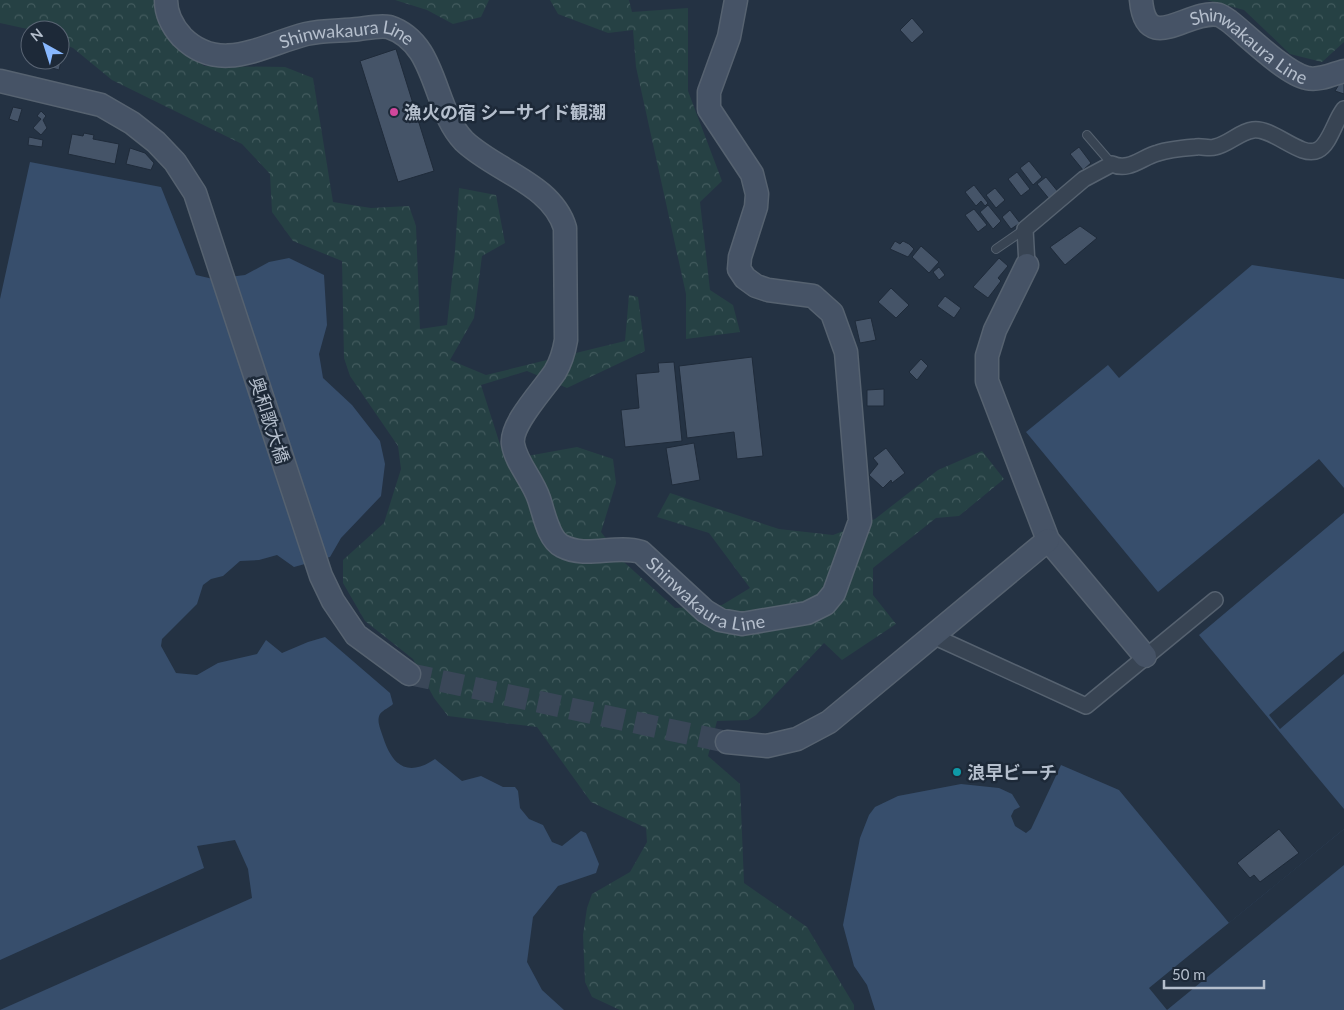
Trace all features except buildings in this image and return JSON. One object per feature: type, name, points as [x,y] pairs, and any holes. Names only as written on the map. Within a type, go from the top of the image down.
[{"type":"main road","name":"Shinwakaura Line","points":[[166,0],[166,10],[174,29],[194,48],[219,56],[252,53],[307,34],[387,26],[402,33],[423,54],[446,112],[464,140],[545,198],[561,214],[565,228],[566,340],[563,356],[555,371],[520,420],[514,431],[513,443],[536,489],[551,533],[559,545],[570,549],[597,552],[629,548],[640,552],[705,611],[720,620],[742,624],[807,614],[825,604],[834,593],[860,521],[846,352],[832,313],[813,296],[756,286],[745,278],[739,269],[740,257],[756,207],[757,194],[752,174],[709,109],[709,92],[729,37],[736,0]]},
{"type":"main road","name":"Shinwakaura Line","points":[[1141,0],[1142,15],[1149,24],[1157,28],[1165,28],[1202,16],[1219,15],[1292,72],[1307,78],[1322,78],[1344,70]]},
{"type":"main road","name":"奥和歌大橋","points":[[0,81],[101,105],[132,123],[156,142],[175,162],[195,193],[321,576],[333,601],[356,635],[409,674]]},
{"type":"main road","points":[[1027,265],[994,330],[987,356],[988,381],[1048,540],[1145,656]]},
{"type":"main road","points":[[727,742],[767,746],[797,739],[830,722],[1048,540]]},
{"type":"street","points":[[1027,265],[1025,229],[1084,180],[1112,164],[1119,168],[1139,162],[1157,153],[1197,147],[1214,148],[1254,130],[1267,132],[1307,152],[1316,151],[1324,145],[1336,120],[1344,109]]},
{"type":"street","points":[[933,636],[1086,706],[1215,600]]},
{"type":"lane","points":[[1088,135],[1112,164]]},
{"type":"lane","points":[[996,249],[1025,229]]},
{"type":"green space","points":[[0,0],[164,0],[160,17],[204,66],[285,67],[313,78],[333,202],[371,208],[409,206],[416,226],[420,329],[447,325],[455,251],[459,188],[496,195],[505,243],[482,256],[474,318],[450,360],[486,375],[625,341],[629,295],[638,297],[645,351],[567,388],[527,371],[481,385],[505,460],[577,447],[613,459],[616,483],[601,532],[625,563],[675,608],[722,605],[750,588],[709,533],[657,517],[670,493],[779,529],[833,535],[875,519],[938,470],[982,451],[1004,479],[959,516],[936,518],[873,568],[873,595],[896,624],[842,660],[824,643],[756,715],[748,720],[717,721],[708,756],[740,784],[744,883],[807,927],[854,1005],[854,1010],[620,1010],[592,997],[585,982],[583,935],[587,908],[592,894],[630,872],[647,842],[646,828],[591,802],[537,727],[448,716],[434,698],[413,659],[365,621],[343,583],[343,560],[384,523],[401,469],[398,446],[350,376],[344,358],[342,261],[293,241],[272,212],[270,174],[242,144],[112,80],[70,47],[70,20],[20,20],[20,27],[0,23]]},
{"type":"green space","points":[[395,0],[489,0],[481,17],[453,24],[427,10]]},
{"type":"green space","points":[[550,0],[629,0],[632,12],[688,8],[688,91],[722,181],[700,202],[710,290],[733,305],[740,332],[686,339],[686,294],[636,67],[633,30],[608,33],[558,14]]},
{"type":"green space","points":[[1207,0],[1344,0],[1344,42],[1322,62],[1290,54],[1244,10]]},
{"type":"water","points":[[30,162],[161,187],[196,275],[213,279],[245,275],[269,262],[289,258],[324,275],[327,325],[319,354],[323,378],[352,405],[380,441],[385,464],[381,496],[341,538],[330,557],[294,567],[277,555],[259,560],[240,561],[223,576],[211,579],[203,585],[197,604],[162,639],[161,646],[176,673],[197,675],[218,663],[257,654],[266,640],[282,653],[325,637],[390,693],[393,704],[380,714],[379,723],[391,755],[402,766],[416,768],[435,759],[462,781],[481,776],[503,787],[515,787],[518,791],[520,808],[529,819],[543,825],[552,842],[562,846],[581,831],[586,833],[599,864],[596,873],[558,886],[533,917],[527,962],[542,990],[564,1010],[0,1010],[0,299]]},
{"type":"water","points":[[1252,265],[1344,279],[1344,488],[1319,459],[1158,592],[1026,432],[1108,365],[1119,378]]},
{"type":"water","points":[[1344,513],[1344,809],[1199,635]]},
{"type":"water","points":[[1061,765],[1119,790],[1229,923],[1344,829],[1344,1010],[875,1010],[867,985],[854,966],[843,925],[860,838],[869,815],[875,807],[898,796],[961,784],[999,788],[1012,794],[1020,807],[1014,810],[1011,816],[1015,826],[1026,833],[1031,829]]},
{"type":"pier","points":[[1344,651],[1344,674],[1280,729],[1269,715]]},
{"type":"pier","points":[[1344,829],[1344,865],[1167,1010],[1149,988]]},
{"type":"pier","points":[[235,840],[248,869],[252,898],[0,1010],[0,960],[204,868],[197,846]]},
{"type":"tunnel","points":[[409,674],[727,742]]},
{"type":"place","name":"漁火の宿 シーサイド観潮","points":[[394,112]]},
{"type":"place","name":"浪早ビーチ","points":[[957,772]]}]
